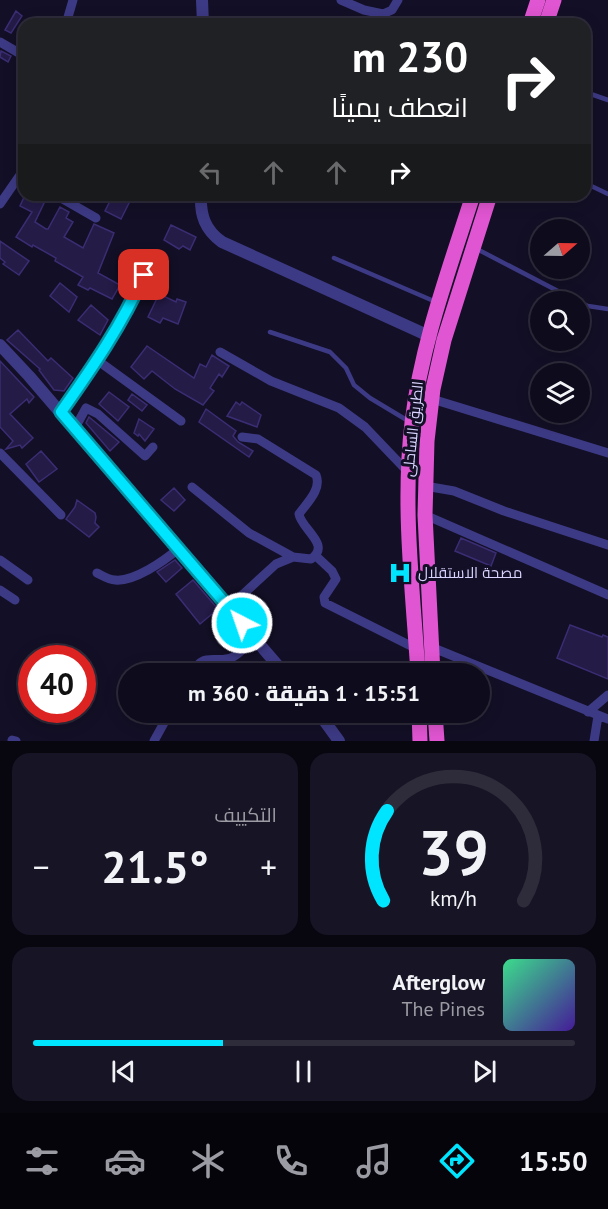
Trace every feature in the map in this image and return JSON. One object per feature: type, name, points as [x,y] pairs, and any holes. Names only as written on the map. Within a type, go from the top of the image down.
[{"type":"highway","points":[[532,18],[538,0]]},
{"type":"highway","points":[[548,18],[554,0]]},
{"type":"highway","name":"الطريق الساحلى","points":[[429,663],[424,648],[408,472],[412,423],[429,336],[471,201]]},
{"type":"highway","name":"الطريق الساحلى","points":[[421,663],[424,648],[425,486],[432,399],[444,340],[488,201]]},
{"type":"highway","points":[[419,723],[420,741]]},
{"type":"highway","points":[[436,723],[437,741]]},
{"type":"street","points":[[68,18],[73,0]]},
{"type":"street","points":[[202,0],[203,18]]},
{"type":"street","points":[[341,0],[364,10],[383,14],[392,10],[398,0]]},
{"type":"street","points":[[0,42],[18,52]]},
{"type":"street","points":[[0,204],[18,181]]},
{"type":"street","points":[[66,201],[96,218]]},
{"type":"street","points":[[200,201],[203,221],[212,234],[222,242],[429,336]]},
{"type":"street","points":[[61,412],[97,360],[129,307],[151,259]]},
{"type":"street","points":[[0,345],[75,428],[276,663]]},
{"type":"street","points":[[220,352],[271,381],[339,408],[365,427],[408,472]]},
{"type":"street","points":[[97,360],[181,421]]},
{"type":"street","points":[[432,399],[608,453]]},
{"type":"street","points":[[75,428],[86,408],[98,414],[145,456],[153,447]]},
{"type":"street","points":[[192,487],[249,532],[293,557],[311,559],[316,556],[318,542],[300,520],[299,514],[317,488],[316,475],[313,471],[255,438],[242,436]]},
{"type":"street","points":[[0,453],[61,515]]},
{"type":"street","points":[[425,486],[454,491],[504,511],[608,545]]},
{"type":"street","points":[[425,515],[608,595]]},
{"type":"street","points":[[98,573],[110,579],[123,580],[149,570],[178,549]]},
{"type":"street","points":[[316,556],[335,574],[336,579],[324,597],[325,603],[424,648],[603,718],[594,741]]},
{"type":"street","points":[[228,608],[276,564],[293,557]]},
{"type":"street","points":[[0,560],[28,580]]},
{"type":"street","points":[[0,590],[15,600]]},
{"type":"street","points":[[200,663],[206,659],[226,660],[255,639]]},
{"type":"street","points":[[588,712],[608,695]]},
{"type":"street","points":[[154,741],[164,723]]},
{"type":"street","points":[[326,723],[339,741]]},
{"type":"lane","points":[[591,94],[608,100]]},
{"type":"lane","points":[[591,186],[608,194]]},
{"type":"lane","points":[[473,246],[558,291]]},
{"type":"lane","points":[[334,258],[439,303]]},
{"type":"lane","points":[[590,306],[608,309]]},
{"type":"lane","points":[[270,332],[330,352],[346,368],[354,385],[370,398],[412,423]]},
{"type":"building","points":[[16,11],[22,16],[18,18],[11,33],[5,30]]},
{"type":"building","points":[[1,51],[11,56],[8,62],[0,57]]},
{"type":"building","points":[[22,201],[45,201],[35,222],[46,229],[60,207],[69,212],[66,218],[73,222],[64,237],[83,248],[94,224],[114,233],[98,273],[120,285],[112,299],[78,285],[83,277],[55,261],[56,258],[16,237],[32,212],[20,206]]},
{"type":"building","points":[[110,201],[130,201],[121,219],[105,211]]},
{"type":"building","points":[[171,225],[196,237],[190,250],[183,246],[179,249],[164,240]]},
{"type":"building","points":[[0,241],[29,261],[19,275],[3,264],[5,262],[0,258]]},
{"type":"building","points":[[60,283],[77,297],[69,312],[50,296]]},
{"type":"building","points":[[159,294],[176,302],[177,299],[186,302],[178,324],[163,318],[160,323],[148,317]]},
{"type":"building","points":[[91,305],[108,320],[100,335],[78,320]]},
{"type":"building","points":[[18,330],[48,361],[51,358],[73,378],[64,391],[54,390],[40,369],[7,340]]},
{"type":"building","points":[[147,346],[194,378],[200,364],[206,367],[212,355],[229,366],[222,377],[219,374],[210,388],[214,391],[203,405],[175,389],[152,371],[144,379],[131,367]]},
{"type":"building","points":[[0,361],[34,397],[29,403],[27,399],[10,414],[33,438],[22,448],[20,445],[6,449],[13,441],[0,427]]},
{"type":"building","points":[[109,392],[129,407],[118,421],[99,404]]},
{"type":"building","points":[[132,394],[147,405],[142,411],[128,400]]},
{"type":"building","points":[[236,402],[240,405],[242,402],[261,415],[257,427],[227,416]]},
{"type":"building","points":[[206,409],[236,431],[233,436],[238,442],[253,451],[249,457],[199,422]]},
{"type":"building","points":[[89,417],[119,442],[110,451],[86,423]]},
{"type":"building","points":[[139,419],[154,429],[145,441],[139,434],[138,436],[134,433]]},
{"type":"building","points":[[41,451],[57,469],[39,482],[26,464]]},
{"type":"building","points":[[174,488],[185,500],[174,511],[161,500]]},
{"type":"building","points":[[77,500],[95,513],[95,523],[99,527],[89,537],[66,519]]},
{"type":"building","points":[[461,538],[496,553],[491,566],[455,551]]},
{"type":"building","points":[[175,560],[182,568],[166,582],[157,572]]},
{"type":"building","points":[[193,580],[218,609],[200,624],[176,594]]},
{"type":"building","points":[[570,625],[602,637],[603,635],[608,637],[608,679],[557,658]]},
{"type":"place","name":"مصحة الاستقلال","points":[[400,573]]},
{"type":"route","points":[[144,275],[129,307],[97,360],[61,412],[242,623]]}]
